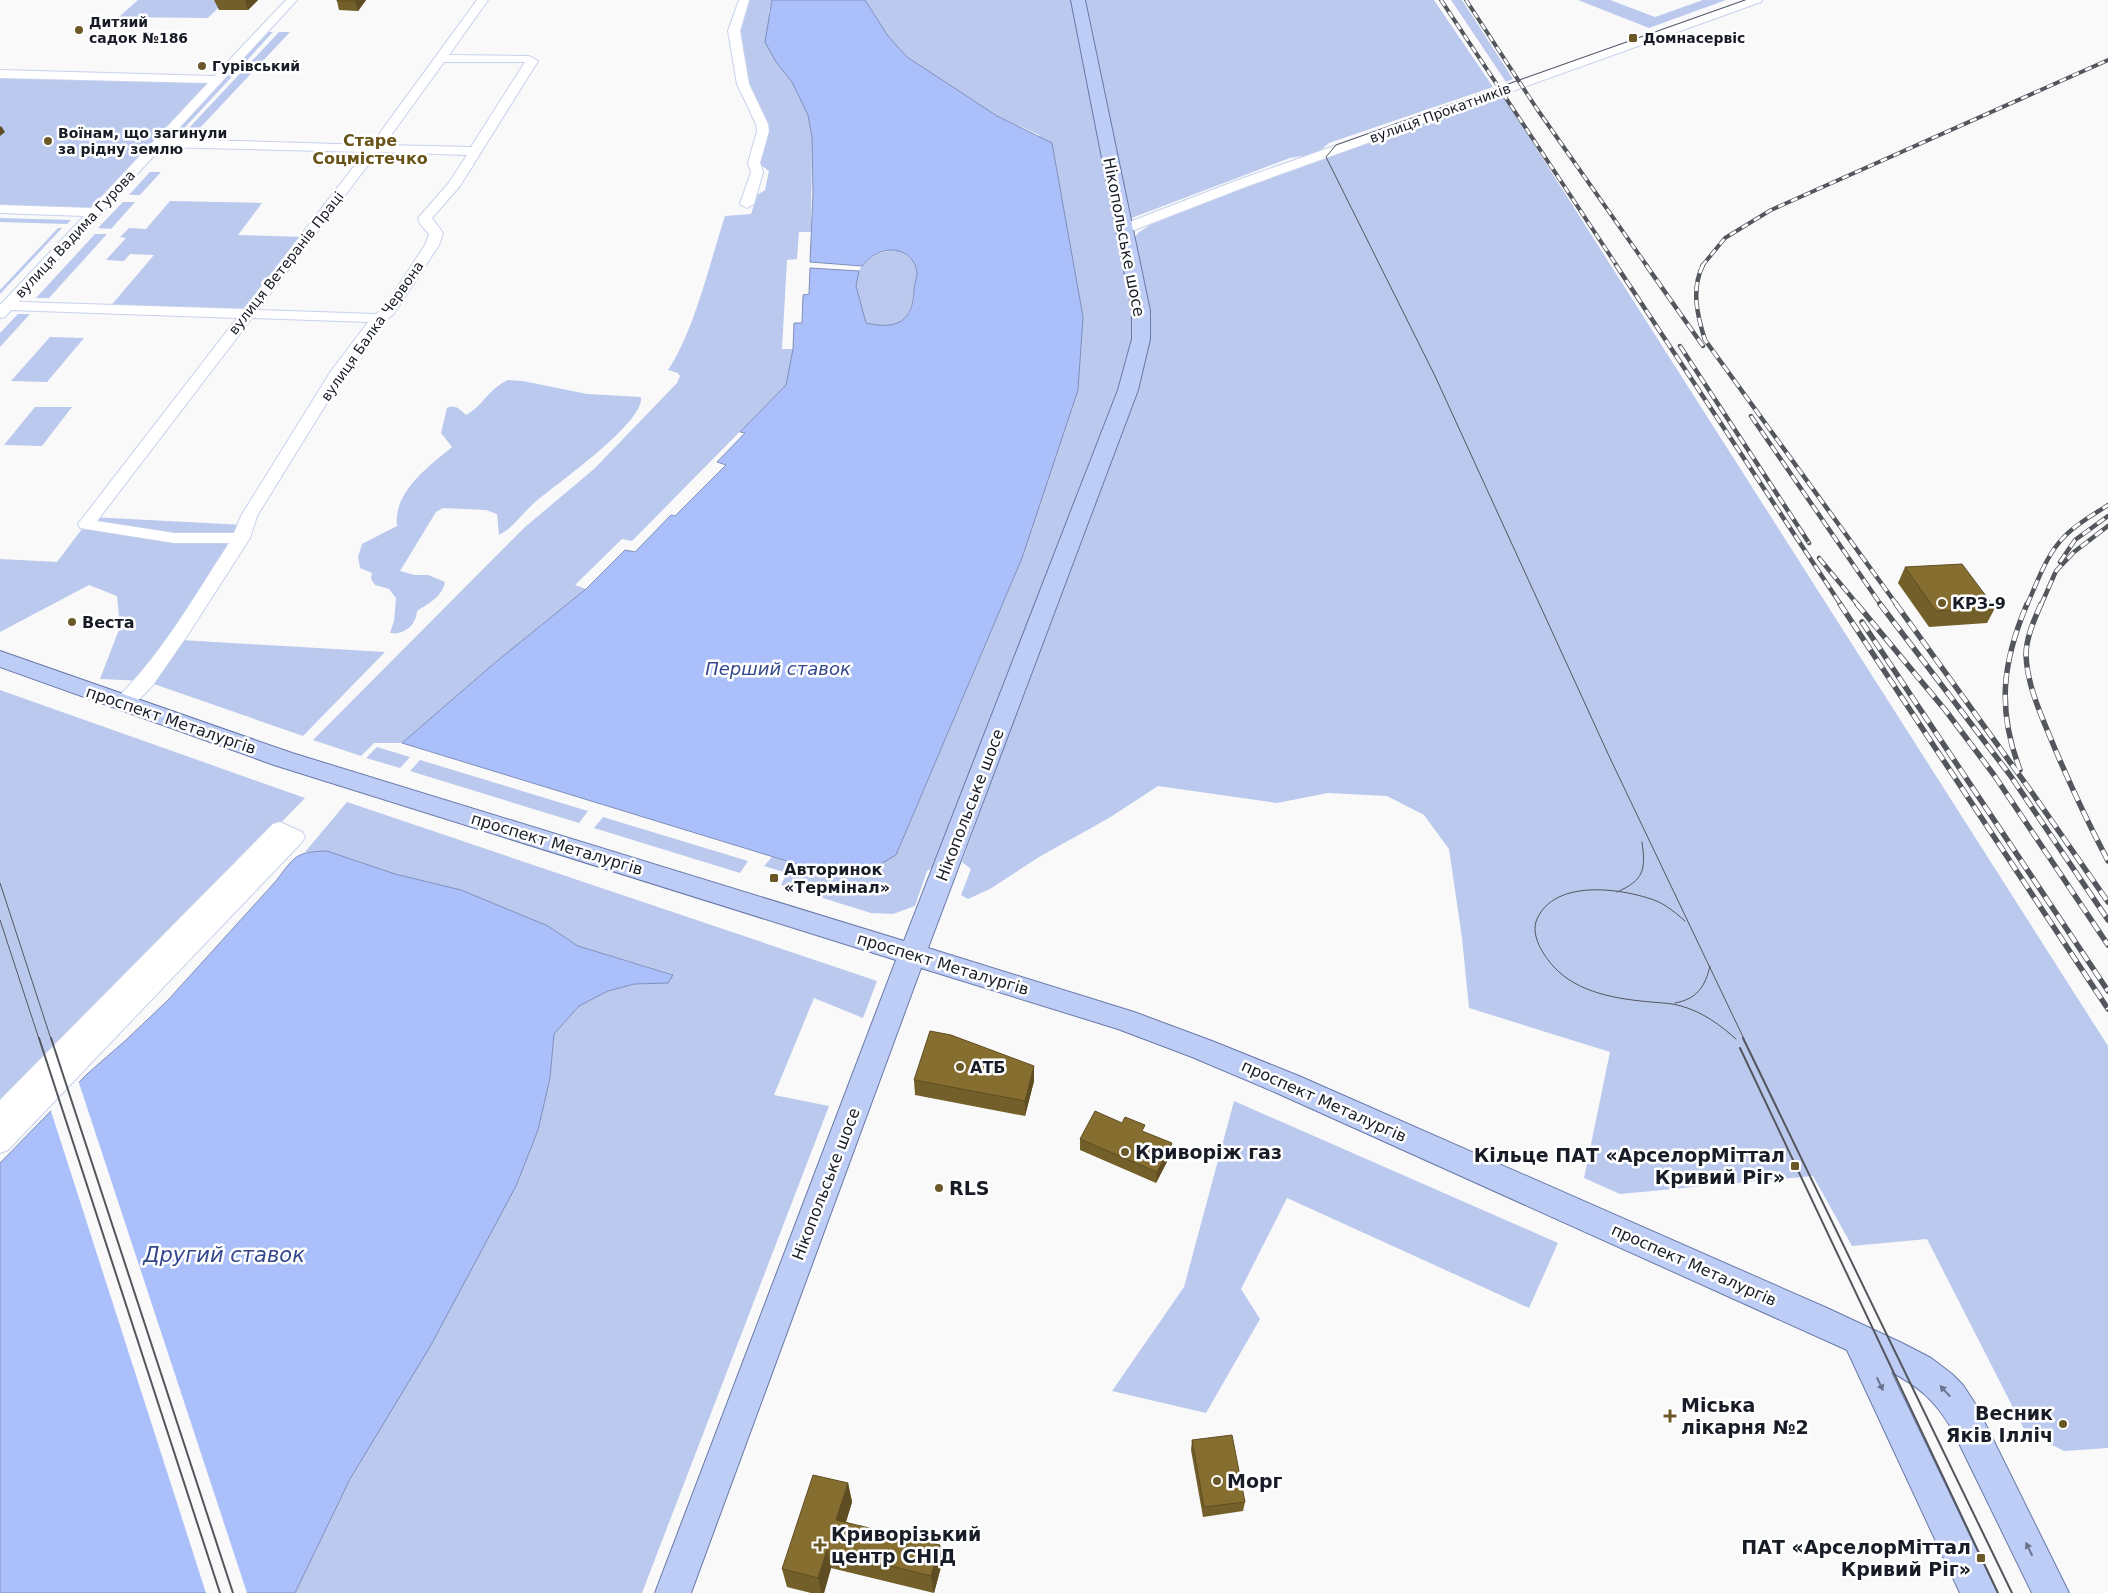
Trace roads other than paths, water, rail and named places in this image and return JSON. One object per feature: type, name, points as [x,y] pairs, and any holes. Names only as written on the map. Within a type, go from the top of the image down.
[{"type":"main road","name":"Нікопольське шосе","points":[[673,1593],[912,954],[1128,390],[1141,339],[1140,311],[1078,0]]},
{"type":"main road","name":"проспект Металургів","points":[[0,659],[283,759],[1124,1020],[1202,1049],[1289,1085],[1860,1340],[1919,1369],[1940,1385],[1950,1396],[1964,1417],[2051,1593]]},
{"type":"main road","points":[[1860,1340],[1979,1593]]},
{"type":"street","name":"вулиця Вадима Гурова","points":[[4,310],[292,0]]},
{"type":"street","name":"вулиця Ветеранів Праці","points":[[241,538],[174,538],[86,524],[375,148],[482,0]]},
{"type":"street","points":[[744,0],[734,31],[744,84],[762,124],[763,131],[754,163],[757,172],[747,204]]},
{"type":"street","name":"вулиця Прокатників","points":[[1124,229],[1253,180],[1757,0]]},
{"type":"street","name":"вулиця Балка Червона","points":[[123,704],[146,681],[178,637],[241,538],[245,522],[340,372],[379,318],[388,312],[432,244],[436,233],[427,224],[425,218],[453,186],[532,61],[529,59],[440,58]]},
{"type":"street","points":[[0,74],[218,80]]},
{"type":"street","points":[[160,143],[475,151]]},
{"type":"street","points":[[0,210],[96,212]]},
{"type":"street","points":[[4,310],[379,318]]},
{"type":"street","points":[[0,1116],[220,902],[0,1143]]},
{"type":"water","name":"Перший ставок","points":[[772,0],[865,0],[888,36],[907,57],[997,116],[1052,143],[1083,317],[1078,390],[1022,558],[896,855],[858,877],[816,870],[402,743],[497,661],[586,589],[625,550],[635,552],[671,515],[675,516],[726,465],[717,462],[745,433],[740,432],[786,385],[793,349],[794,323],[802,323],[803,295],[809,294],[810,268],[859,271],[856,286],[866,323],[877,325],[895,324],[907,316],[913,300],[917,274],[914,262],[906,254],[896,250],[884,251],[869,259],[862,266],[810,262],[813,194],[812,137],[808,115],[792,82],[776,62],[765,42]]},
{"type":"water","name":"Другий ставок","points":[[327,851],[395,874],[461,890],[548,926],[578,946],[673,975],[668,983],[634,984],[608,991],[579,1006],[554,1034],[550,1078],[538,1130],[516,1186],[431,1345],[350,1479],[295,1593],[0,1593],[0,1163],[87,1074],[168,1000],[292,861],[302,854]]},
{"type":"tram line","points":[[1710,967],[1609,756],[1435,376],[1326,157],[1336,145],[1745,0]]},
{"type":"tram line","points":[[1618,891],[1633,883],[1641,873],[1644,860],[1642,842]]},
{"type":"tram line","points":[[0,883],[51,1039]]},
{"type":"tram line","points":[[1618,891],[1590,890],[1573,892],[1558,897],[1546,906],[1537,919],[1535,932],[1542,951],[1550,962],[1564,976],[1586,989],[1638,1001],[1674,1004],[1697,1012],[1736,1039]]},
{"type":"tram line","points":[[1618,891],[1654,900],[1666,906],[1685,921]]},
{"type":"tram line","points":[[0,920],[39,1039]]},
{"type":"tram line","points":[[1675,1003],[1683,1001],[1699,991],[1706,980],[1710,967]]},
{"type":"tram line","points":[[1710,967],[1744,1039]]},
{"type":"tram line","points":[[39,1038],[220,1593]]},
{"type":"tram line","points":[[51,1038],[233,1593]]},
{"type":"tram line","points":[[1743,1038],[2012,1593]]},
{"type":"tram line","points":[[1740,1048],[1998,1593]]},
{"type":"railway","points":[[1441,0],[1617,266]]},
{"type":"railway","points":[[1466,0],[1537,109],[1647,266]]},
{"type":"railway","points":[[1702,266],[1725,238],[1771,210],[2108,60]]},
{"type":"railway","points":[[1616,265],[1841,605]]},
{"type":"railway","points":[[1646,265],[1703,346]]},
{"type":"railway","points":[[1703,265],[1697,283],[1696,302],[1705,340],[1897,605]]},
{"type":"railway","points":[[1680,346],[1809,543]]},
{"type":"railway","points":[[1751,416],[1881,605]]},
{"type":"railway","points":[[2027,605],[2042,570],[2058,544],[2074,528],[2108,505]]},
{"type":"railway","points":[[2060,562],[2075,540],[2108,516]]},
{"type":"railway","points":[[2041,605],[2056,571],[2074,552],[2108,526]]},
{"type":"railway","points":[[1819,558],[1858,605]]},
{"type":"railway","points":[[1840,604],[2108,1009]]},
{"type":"railway","points":[[1857,604],[1946,711],[1994,775],[2108,945]]},
{"type":"railway","points":[[1880,604],[2010,775],[2108,920]]},
{"type":"railway","points":[[1896,604],[2108,902]]},
{"type":"railway","points":[[2020,770],[2008,727],[2005,687],[2012,646],[2027,604]]},
{"type":"railway","points":[[2041,604],[2031,629],[2026,649],[2031,685],[2040,714],[2062,765],[2108,861]]},
{"type":"railway","points":[[1862,622],[2108,991]]},
{"type":"place","name":"Дитяий садок №186","points":[[79,30]]},
{"type":"place","name":"Домнасервіс","points":[[1633,38]]},
{"type":"place","name":"Гурівський","points":[[202,66]]},
{"type":"place","name":"Воїнам, що загинули за рідну землю","points":[[48,141]]},
{"type":"place","name":"КРЗ-9","points":[[1942,603]]},
{"type":"place","name":"Веста","points":[[72,622]]},
{"type":"place","name":"Авторинок «Термінал»","points":[[774,878]]},
{"type":"place","name":"АТБ","points":[[960,1067]]},
{"type":"place","name":"Криворіж газ","points":[[1125,1152]]},
{"type":"place","name":"Кільце ПАТ «АрселорМіттал Кривий Ріг»","points":[[1795,1166]]},
{"type":"place","name":"RLS","points":[[939,1188]]},
{"type":"place","name":"Міська лікарня №2","points":[[1670,1416]]},
{"type":"place","name":"Весник Яків Ілліч","points":[[2063,1424]]},
{"type":"place","name":"Морг","points":[[1217,1481]]},
{"type":"place","name":"Криворізький центр СНІД","points":[[820,1545]]},
{"type":"place","name":"ПАТ «АрселорМіттал Кривий Ріг»","points":[[1981,1558]]},
{"type":"district","name":"Старе Соцмістечко","points":[[370,149]]}]
